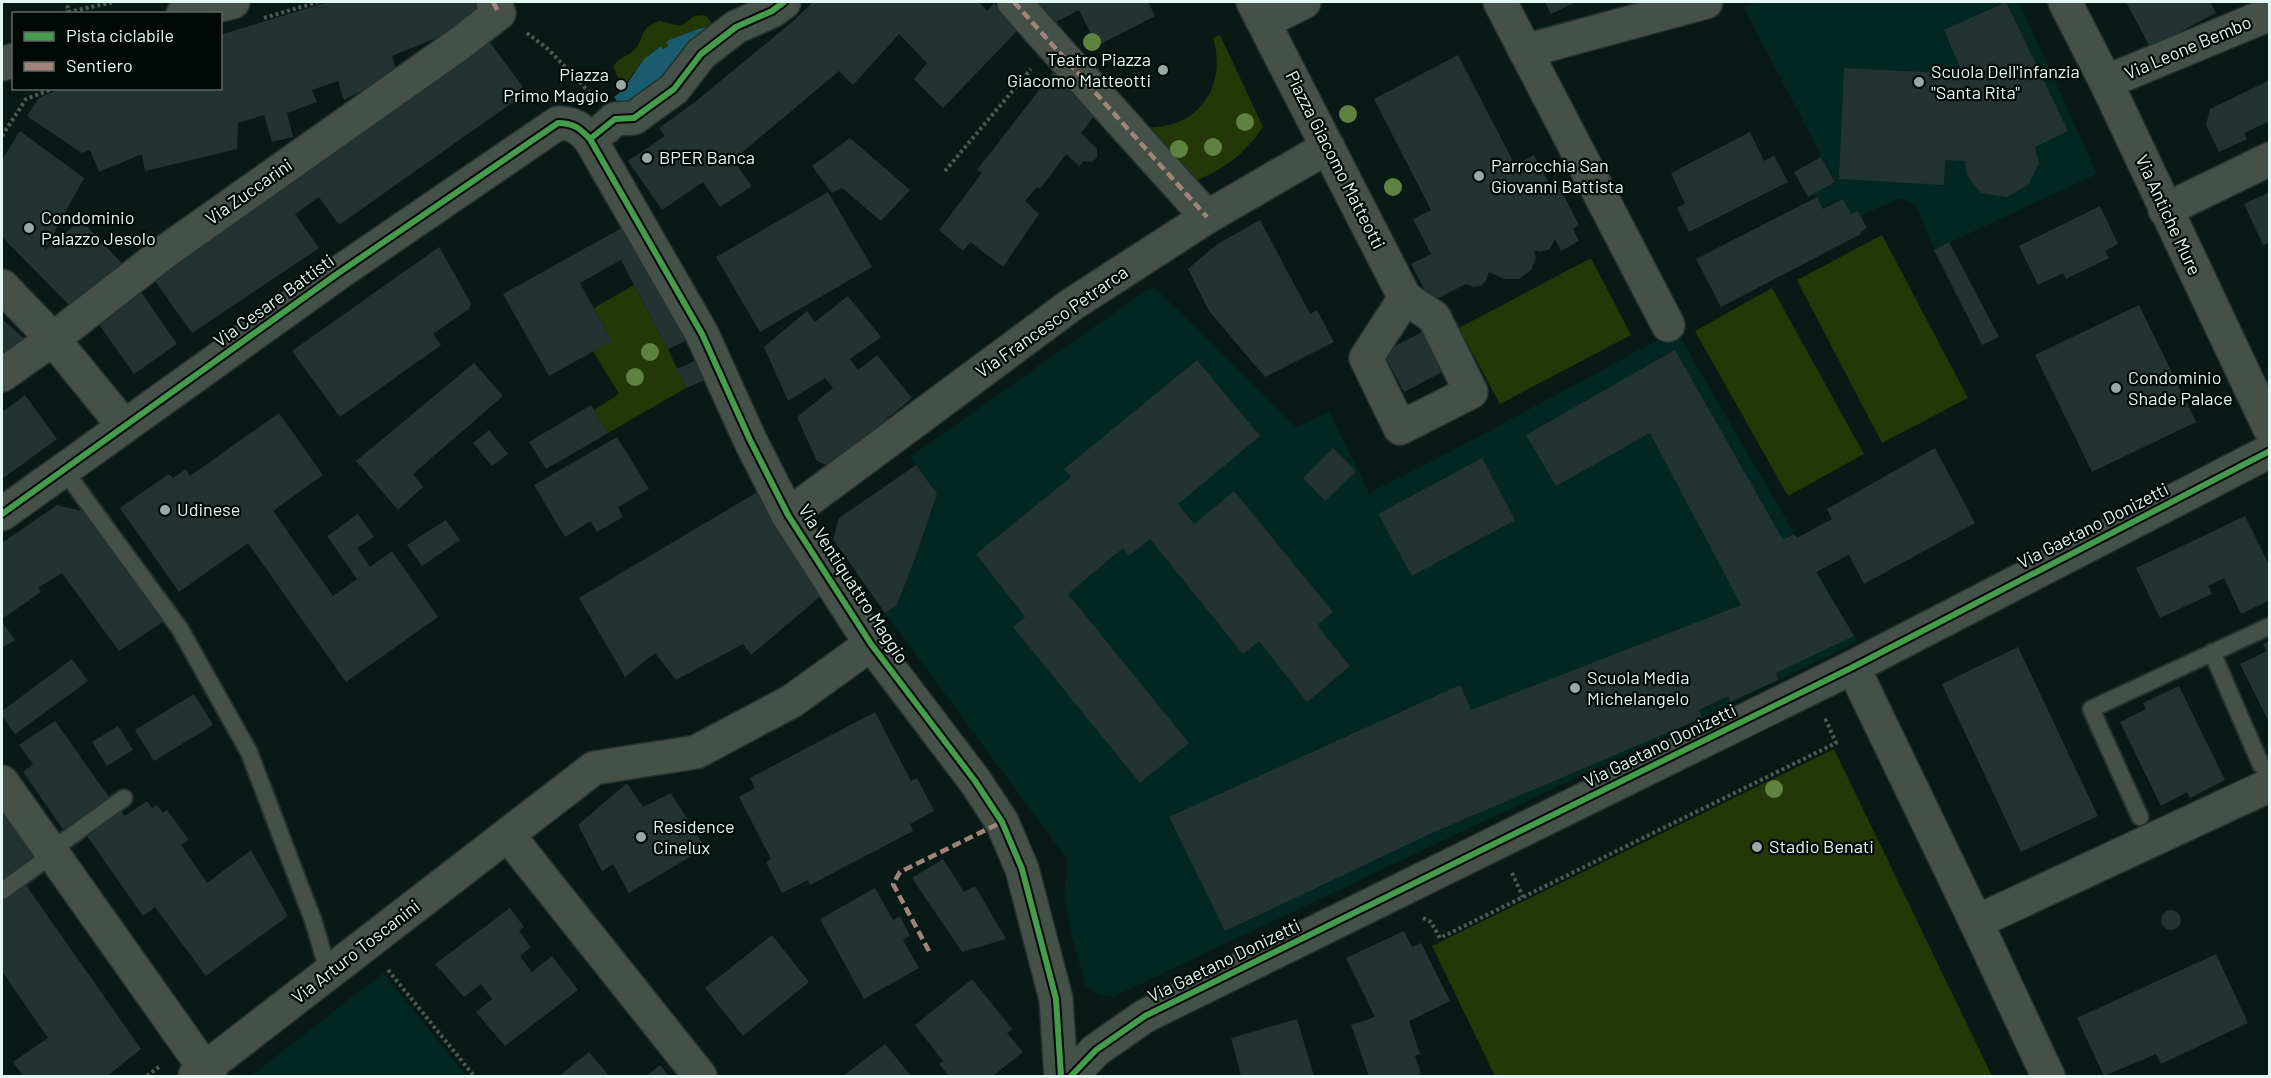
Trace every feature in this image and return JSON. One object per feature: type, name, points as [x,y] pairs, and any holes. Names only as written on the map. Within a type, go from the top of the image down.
[{"type":"street","points":[[191,12],[233,2]]},
{"type":"street","points":[[610,123],[634,118],[674,89],[701,54],[736,27],[772,11],[784,2]]},
{"type":"street","points":[[1014,2],[1207,217]]},
{"type":"street","name":"Piazza Giacomo Matteotti","points":[[1304,2],[1258,12],[1405,298]]},
{"type":"street","points":[[1500,2],[1668,325]]},
{"type":"street","points":[[1525,51],[1706,2]]},
{"type":"street","name":"Via Antiche Mure","points":[[2066,2],[2267,418]]},
{"type":"street","name":"Via Zuccarini","points":[[2,375],[53,339],[166,250],[459,44],[496,7]]},
{"type":"street","name":"Via Leone Bembo","points":[[2106,82],[2270,14]]},
{"type":"street","name":"Via Cesare Battisti","points":[[2,514],[337,274],[558,123],[570,123]]},
{"type":"street","name":"Via Ventiquattro Maggio","points":[[570,123],[582,130],[590,140],[680,294],[702,334],[750,440],[788,515],[871,644],[975,781],[1002,822],[1022,869],[1056,999],[1061,1077]]},
{"type":"street","name":"Via Francesco Petrarca","points":[[788,515],[1071,305],[1207,217],[1328,147]]},
{"type":"street","points":[[2165,210],[2270,159]]},
{"type":"street","points":[[2,286],[53,339],[124,426]]},
{"type":"street","name":"Via Gaetano Donizetti","points":[[1071,1077],[1096,1050],[1145,1016],[1853,667],[2270,451]]},
{"type":"street","name":"Via Arturo Toscanini","points":[[2,782],[203,1074],[594,768],[696,753],[792,701],[871,644]]},
{"type":"street","points":[[1853,667],[2048,1077]]},
{"type":"street","points":[[1976,922],[2265,775]]},
{"type":"street","points":[[508,835],[700,1077]]},
{"type":"lane","points":[[64,470],[180,629],[249,752],[313,920],[329,974]]},
{"type":"lane","points":[[2140,817],[2091,709],[2270,626]]},
{"type":"lane","points":[[2212,652],[2265,775]]},
{"type":"lane","points":[[2,891],[124,798]]},
{"type":"path","points":[[66,2],[68,12],[114,2]]},
{"type":"path","points":[[262,19],[318,2]]},
{"type":"path","points":[[496,7],[548,49],[610,123]]},
{"type":"path","points":[[945,171],[1058,50]]},
{"type":"path","points":[[2,136],[26,99],[50,90]]},
{"type":"path","points":[[1413,914],[1431,922],[1440,938],[1836,743]]},
{"type":"path","points":[[382,962],[474,1077]]},
{"type":"path","points":[[147,1077],[163,1064]]},
{"type":"shaded area","name":"Scuola Dell'infanzia \"Santa Rita\"","points":[[1760,2],[2019,2],[2097,174],[1934,250],[1916,205],[1900,198],[1860,216],[1858,211],[1851,214],[1843,199],[1823,209],[1817,197],[1812,195],[1835,182],[1743,7]]},
{"type":"shaded area","points":[[1155,288],[1296,427],[1329,411],[1369,493],[1676,330],[1857,641],[1702,718],[1113,997],[1099,995],[1085,985],[1071,932],[1064,897],[1067,859],[885,613],[897,605],[937,494],[910,457],[1145,291]]},
{"type":"shaded area","points":[[383,973],[467,1076],[251,1076]]},
{"type":"green space","points":[[694,16],[706,16],[714,26],[698,29],[669,40],[666,42],[669,45],[663,49],[661,46],[644,59],[625,85],[618,78],[613,67],[636,48],[644,32],[652,24],[660,21],[681,25]]},
{"type":"green space","points":[[1220,35],[1263,127],[1232,161],[1192,183],[1144,127],[1179,122],[1193,114],[1204,102],[1212,89],[1216,73],[1217,56],[1213,38]]},
{"type":"green space","points":[[1882,235],[1968,398],[1882,443],[1797,280]]},
{"type":"green space","points":[[1591,258],[1631,335],[1500,404],[1459,328]]},
{"type":"green space","points":[[634,285],[686,388],[608,433],[594,410],[619,394],[593,351],[612,341],[594,308]]},
{"type":"green space","points":[[1772,288],[1864,454],[1788,496],[1695,331]]},
{"type":"green space","name":"Stadio Benati","points":[[1834,749],[1992,1076],[1495,1076],[1432,946]]},
{"type":"water","points":[[713,26],[661,77],[660,81],[658,79],[646,87],[650,93],[625,112],[614,97],[623,90],[644,59],[661,46],[663,49],[668,46],[666,42],[669,40]]},
{"type":"building","points":[[328,2],[477,2],[485,18],[392,56],[397,72],[344,100],[338,81],[312,90],[317,102],[287,113],[293,137],[272,142],[264,115],[238,123],[237,149],[145,171],[142,154],[99,172],[90,150],[82,153],[27,116],[39,98],[57,90],[222,90],[222,34]]},
{"type":"building","points":[[813,2],[979,2],[987,11],[994,3],[1017,31],[943,108],[914,79],[927,63],[899,34],[853,85],[839,71],[733,160],[752,186],[720,207],[703,182],[662,210],[628,161],[665,136],[659,128],[695,102]]},
{"type":"building","points":[[1037,2],[1148,2],[1155,16],[1097,46],[1079,10],[1050,25]]},
{"type":"building","points":[[1545,2],[1576,2],[1551,14]]},
{"type":"building","points":[[2006,2],[2068,131],[2035,147],[2039,163],[2028,185],[2007,197],[1981,193],[1967,176],[1965,161],[1945,160],[1944,185],[1839,179],[1844,68],[1963,74],[1944,30]]},
{"type":"building","points":[[2126,2],[2210,2],[2216,13],[2150,47]]},
{"type":"building","points":[[483,33],[523,87],[516,100],[339,225],[319,197],[295,214],[319,248],[192,333],[147,270]]},
{"type":"building","name":"Parrocchia San Giovanni Battista","points":[[1458,55],[1515,165],[1534,155],[1553,191],[1560,188],[1579,225],[1573,229],[1579,241],[1561,251],[1555,239],[1550,249],[1540,252],[1534,250],[1536,258],[1531,270],[1519,279],[1504,279],[1489,272],[1485,282],[1480,286],[1473,287],[1466,284],[1431,302],[1411,264],[1431,254],[1413,219],[1431,210],[1374,99]]},
{"type":"building","points":[[1061,62],[1102,106],[1081,133],[1097,149],[1097,158],[1091,162],[1084,161],[1079,166],[1066,154],[1040,189],[1037,187],[1025,201],[1039,214],[1003,267],[970,242],[963,251],[939,230],[982,173],[977,170]]},
{"type":"building","points":[[2270,80],[2270,125],[2268,122],[2244,133],[2247,139],[2219,152],[2206,125],[2210,109]]},
{"type":"building","name":"Condominio Palazzo Jesolo","points":[[20,131],[84,178],[44,251],[81,220],[128,270],[75,311],[2,237],[2,160]]},
{"type":"building","points":[[1750,132],[1764,161],[1774,156],[1788,182],[1689,232],[1677,208],[1685,204],[1671,173]]},
{"type":"building","points":[[850,138],[910,190],[881,221],[842,188],[832,193],[812,166]]},
{"type":"building","points":[[1821,157],[1835,182],[1808,197],[1794,172]]},
{"type":"building","points":[[828,192],[872,267],[760,332],[716,257]]},
{"type":"building","points":[[2270,192],[2270,242],[2263,245],[2244,204]]},
{"type":"building","points":[[1817,197],[1823,209],[1843,199],[1851,214],[1858,211],[1867,228],[1860,232],[1861,234],[1721,307],[1696,259]]},
{"type":"building","points":[[2100,206],[2118,244],[2105,251],[2109,258],[2066,279],[2063,273],[2038,285],[2019,246]]},
{"type":"building","points":[[636,220],[696,336],[668,349],[621,260],[580,283],[612,341],[549,376],[503,294]]},
{"type":"building","points":[[1260,220],[1310,314],[1317,310],[1334,342],[1265,377],[1209,311],[1188,269],[1216,245]]},
{"type":"building","points":[[1949,242],[1999,337],[1982,345],[1934,250]]},
{"type":"building","points":[[439,247],[471,303],[469,309],[433,334],[441,345],[340,417],[292,351]]},
{"type":"building","points":[[134,282],[177,344],[134,374],[91,313]]},
{"type":"building","points":[[848,296],[881,337],[850,359],[858,370],[877,355],[912,398],[829,466],[817,461],[797,417],[833,388],[825,378],[788,401],[764,347],[807,311],[815,322]]},
{"type":"building","name":"Condominio Shade Palace","points":[[2139,305],[2196,422],[2092,472],[2035,355]]},
{"type":"building","points":[[2,319],[28,342],[2,361]]},
{"type":"building","points":[[1424,331],[1444,371],[1404,392],[1383,352]]},
{"type":"building","points":[[1675,350],[1783,540],[1794,534],[1797,538],[1832,519],[1827,509],[1935,448],[1975,523],[1864,584],[1849,555],[1816,572],[1854,636],[1776,673],[1778,680],[1730,702],[1728,696],[1699,710],[1702,718],[1434,832],[1225,931],[1169,817],[1460,685],[1471,710],[1741,605],[1650,433],[1556,486],[1526,435]]},
{"type":"building","points":[[703,357],[712,377],[686,388],[677,369]]},
{"type":"building","points":[[1197,360],[1260,436],[1178,504],[1194,524],[1234,491],[1333,612],[1317,625],[1350,666],[1307,702],[1259,641],[1243,654],[1150,539],[1129,556],[1123,548],[1068,594],[1189,743],[1140,783],[1013,627],[1025,617],[976,554],[1071,477],[1064,469]]},
{"type":"building","points":[[474,363],[503,396],[413,474],[423,487],[398,510],[356,461]]},
{"type":"building","points":[[25,395],[57,439],[2,479],[2,412]]},
{"type":"building","points":[[591,405],[608,433],[546,469],[529,442]]},
{"type":"building","points":[[279,413],[323,475],[273,511],[333,596],[357,579],[327,536],[358,514],[374,537],[357,548],[370,567],[392,551],[438,617],[346,682],[248,543],[179,592],[120,508],[169,474],[173,478],[186,469],[190,476]]},
{"type":"building","points":[[489,430],[508,454],[492,466],[473,443]]},
{"type":"building","points":[[617,437],[649,489],[618,507],[623,517],[597,532],[591,521],[565,537],[534,485]]},
{"type":"building","points":[[1333,448],[1356,471],[1325,501],[1303,478]]},
{"type":"building","points":[[1482,458],[1515,520],[1412,576],[1378,514]]},
{"type":"building","points":[[916,465],[937,494],[897,605],[885,613],[833,539],[839,518]]},
{"type":"building","points":[[759,491],[823,594],[751,655],[743,644],[676,680],[655,653],[625,677],[579,598]]},
{"type":"building","points":[[57,505],[86,512],[164,621],[119,651],[62,573],[38,588],[41,592],[2,619],[2,543]]},
{"type":"building","points":[[2245,516],[2270,567],[2270,600],[2241,614],[2224,578],[2208,586],[2212,594],[2160,618],[2136,568]]},
{"type":"building","points":[[446,520],[460,540],[422,566],[407,545]]},
{"type":"building","points":[[2,622],[15,640],[2,648]]},
{"type":"building","points":[[2270,641],[2270,724],[2240,664],[2267,651],[2263,644]]},
{"type":"building","points":[[2018,647],[2098,816],[2021,852],[1942,684]]},
{"type":"building","points":[[72,659],[88,681],[15,734],[2,716],[2,711]]},
{"type":"building","points":[[2179,686],[2225,780],[2190,798],[2187,792],[2161,806],[2120,722],[2146,709],[2143,703]]},
{"type":"building","points":[[194,694],[213,725],[154,761],[135,730]]},
{"type":"building","points":[[875,712],[911,781],[917,778],[934,811],[910,824],[913,831],[810,885],[808,880],[782,893],[766,862],[771,859],[739,797],[755,788],[750,778]]},
{"type":"building","points":[[55,721],[109,797],[63,829],[23,772],[33,764],[19,745]]},
{"type":"building","points":[[118,726],[133,750],[107,766],[92,742]]},
{"type":"building","name":"Residence Cinelux","points":[[627,783],[643,807],[671,793],[705,848],[629,893],[613,864],[602,871],[578,825]]},
{"type":"building","points":[[2,793],[44,854],[2,884]]},
{"type":"building","points":[[147,801],[152,808],[157,805],[163,813],[167,810],[189,840],[181,845],[207,883],[251,850],[288,916],[206,976],[155,907],[143,916],[87,836],[121,811],[125,816]]},
{"type":"building","points":[[943,859],[964,892],[975,886],[1006,939],[962,952],[912,878]]},
{"type":"building","points":[[23,881],[141,1049],[107,1076],[23,1076],[13,1062],[48,1038],[2,971],[2,896]]},
{"type":"building","points":[[875,888],[893,920],[900,916],[910,936],[903,940],[919,968],[864,999],[820,919]]},
{"type":"building","points":[[510,908],[524,927],[519,931],[531,947],[520,956],[532,972],[552,956],[578,990],[505,1046],[476,1012],[492,999],[481,984],[464,997],[435,964]]},
{"type":"building","points":[[2171,910],[2178,913],[2181,920],[2178,927],[2171,930],[2164,927],[2161,920],[2164,913]]},
{"type":"building","points":[[1404,931],[1412,947],[1421,943],[1450,1001],[1409,1021],[1420,1054],[1415,1056],[1421,1074],[1369,1076],[1351,1025],[1375,1017],[1346,958]]},
{"type":"building","points":[[772,935],[809,982],[743,1036],[705,988]]},
{"type":"building","points":[[2216,954],[2248,1023],[2161,1064],[2156,1054],[2104,1076],[2077,1018]]},
{"type":"building","points":[[972,979],[1012,1029],[1007,1033],[1023,1052],[993,1076],[949,1076],[939,1064],[943,1061],[915,1025]]},
{"type":"building","points":[[1297,1019],[1314,1076],[1241,1076],[1231,1038]]},
{"type":"building","points":[[885,1044],[911,1076],[843,1076]]},
{"type":"building","points":[[589,1052],[609,1076],[559,1076]]},
{"type":"building","points":[[660,1065],[669,1076],[646,1076]]},
{"type":"marked path","points":[[493,2],[499,13]]},
{"type":"marked path","points":[[1014,2],[1207,217]]},
{"type":"marked path","points":[[929,951],[893,884],[900,872],[1002,822]]},
{"type":"cycle path","points":[[590,139],[615,119],[634,118],[674,89],[701,54],[736,27],[772,11],[784,2]]},
{"type":"cycle path","points":[[2,514],[337,274],[558,123],[576,127],[590,139],[702,334],[750,440],[788,515],[871,644],[975,781],[1002,822],[1022,869],[1056,999],[1061,1076]]},
{"type":"cycle path","points":[[1071,1076],[1096,1050],[1145,1016],[1853,667],[2270,451]]},
{"type":"place","name":"Teatro Piazza Giacomo Matteotti","points":[[1163,70]]},
{"type":"place","name":"Scuola Dell'infanzia \"Santa Rita\"","points":[[1919,82]]},
{"type":"place","name":"Piazza Primo Maggio","points":[[621,85]]},
{"type":"place","name":"BPER Banca","points":[[647,158]]},
{"type":"place","name":"Parrocchia San Giovanni Battista","points":[[1479,176]]},
{"type":"place","name":"Condominio Palazzo Jesolo","points":[[29,228]]},
{"type":"place","name":"Condominio Shade Palace","points":[[2116,388]]},
{"type":"place","name":"Udinese","points":[[165,510]]},
{"type":"place","name":"Scuola Media Michelangelo","points":[[1575,688]]},
{"type":"place","name":"Residence Cinelux","points":[[641,837]]},
{"type":"place","name":"Stadio Benati","points":[[1757,847]]}]
